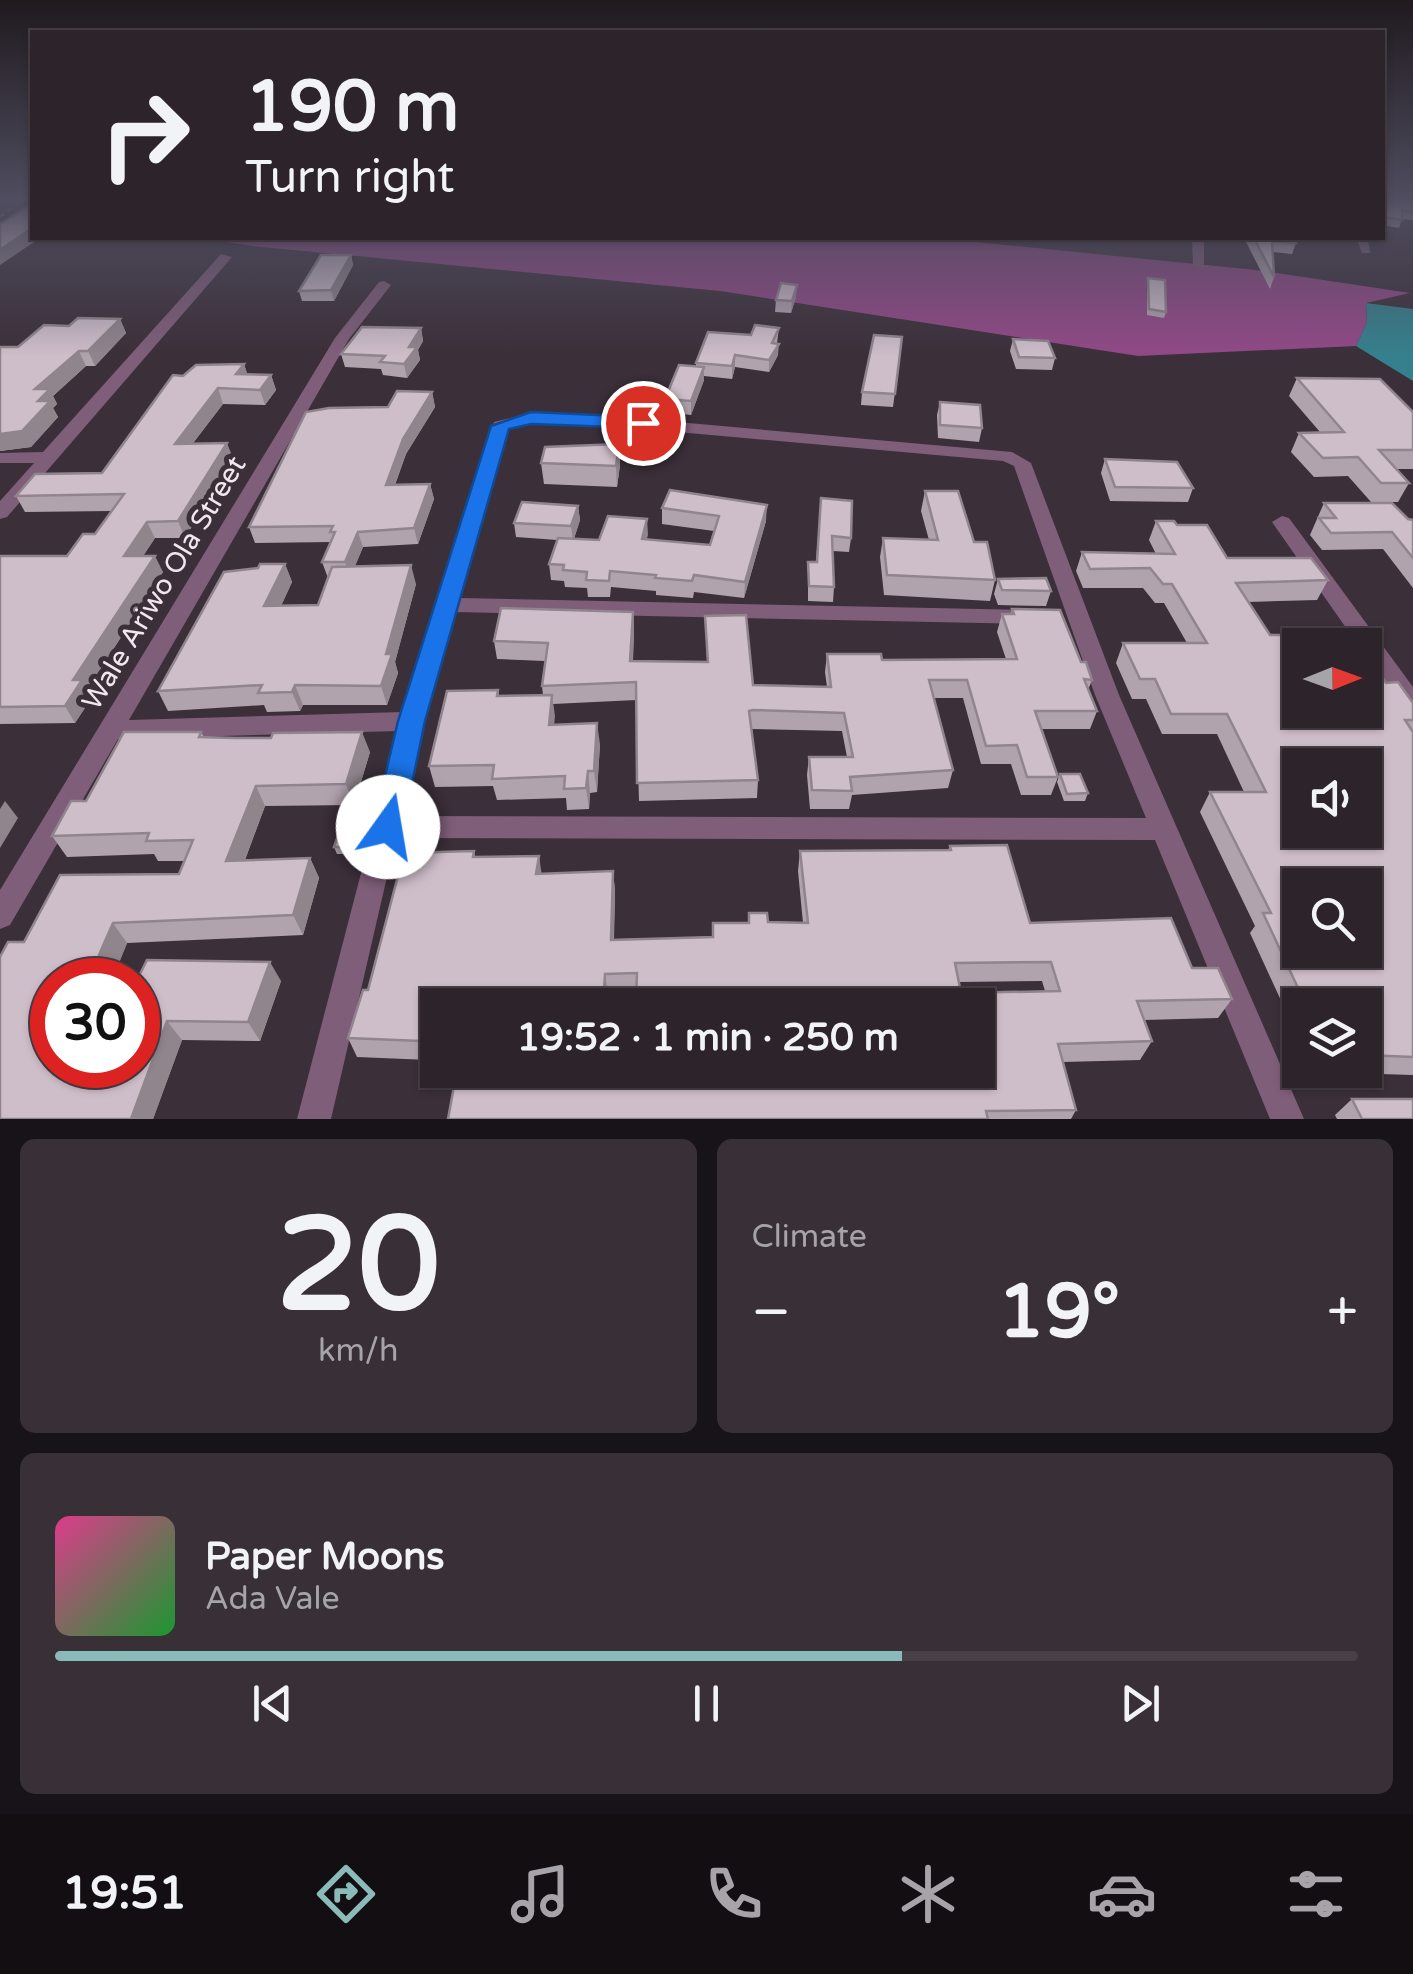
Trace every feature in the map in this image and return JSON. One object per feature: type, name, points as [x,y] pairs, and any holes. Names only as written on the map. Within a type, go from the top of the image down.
[{"type":"street","points":[[1199,252],[1199,265]]},
{"type":"street","points":[[0,512],[226,256]]},
{"type":"street","name":"Wale Ariwo Ola Street","points":[[0,916],[342,338],[384,284]]},
{"type":"street","points":[[314,1119],[412,721],[500,426],[531,418],[576,418],[1006,456],[1022,463],[1059,617],[1107,696],[1288,1119]]},
{"type":"street","points":[[0,458],[48,457]]},
{"type":"street","points":[[1282,522],[1413,705]]},
{"type":"street","points":[[448,606],[1059,617]]},
{"type":"street","points":[[109,730],[412,721]]},
{"type":"street","points":[[388,827],[1166,830]]},
{"type":"shaded area","points":[[317,252],[1078,252],[1256,270],[1410,293],[1366,303],[1367,322],[1356,346],[1138,356],[720,291]]},
{"type":"water","points":[[1366,303],[1413,309],[1413,381],[1356,346],[1367,322]]},
{"type":"building","points":[[1261,252],[1273,252],[1274,277]]},
{"type":"building","points":[[321,255],[351,255],[331,290],[299,291]]},
{"type":"building","points":[[1148,278],[1165,280],[1166,312],[1149,309]]},
{"type":"building","points":[[781,283],[797,285],[792,301],[776,300]]},
{"type":"building","points":[[78,318],[120,319],[88,351],[79,351],[35,389],[50,389],[38,401],[50,401],[22,431],[0,434],[0,347],[18,347],[44,325],[69,326]]},
{"type":"building","points":[[755,325],[779,328],[772,343],[779,344],[769,360],[735,355],[732,366],[696,363],[708,332],[751,335]]},
{"type":"building","points":[[362,327],[421,328],[409,347],[417,347],[404,364],[380,362],[385,356],[341,354]]},
{"type":"building","points":[[874,335],[902,337],[895,394],[862,392]]},
{"type":"building","points":[[1013,339],[1048,341],[1055,358],[1019,357]]},
{"type":"building","points":[[244,364],[236,374],[271,375],[260,390],[218,388],[175,444],[227,443],[178,521],[147,522],[124,556],[155,556],[73,680],[82,680],[65,706],[0,707],[0,556],[67,556],[83,534],[95,534],[124,494],[16,496],[35,474],[102,473],[173,375],[183,376],[196,365]]},
{"type":"building","points":[[679,365],[704,367],[691,401],[665,399]]},
{"type":"building","points":[[1297,378],[1380,379],[1413,412],[1413,450],[1379,450],[1409,483],[1381,483],[1358,457],[1323,458],[1299,433],[1344,432]]},
{"type":"building","points":[[397,391],[432,392],[403,439],[386,485],[430,484],[414,528],[358,532],[345,562],[322,562],[335,532],[330,532],[333,526],[249,527],[306,412],[388,407]]},
{"type":"building","points":[[940,402],[980,405],[982,428],[940,425]]},
{"type":"building","points":[[619,444],[616,466],[541,463],[545,447]]},
{"type":"building","points":[[1105,459],[1177,462],[1193,488],[1115,487]]},
{"type":"building","points":[[670,490],[767,505],[745,582],[694,575],[692,581],[655,578],[656,575],[610,571],[609,581],[586,580],[587,572],[549,564],[558,538],[599,540],[608,516],[647,519],[642,539],[710,545],[719,516],[662,508]]},
{"type":"building","points":[[925,491],[958,491],[974,542],[987,542],[995,580],[887,575],[883,538],[938,540]]},
{"type":"building","points":[[821,498],[852,501],[851,538],[832,536],[834,587],[809,586],[808,562],[817,562]]},
{"type":"building","points":[[522,502],[578,506],[571,526],[514,523]]},
{"type":"building","points":[[1324,503],[1392,503],[1413,520],[1413,558],[1392,532],[1331,533],[1319,518],[1336,518]]},
{"type":"building","points":[[1156,521],[1174,521],[1177,525],[1207,525],[1227,558],[1311,558],[1328,580],[1236,583],[1270,635],[1282,635],[1282,728],[1382,728],[1382,677],[1386,683],[1398,682],[1413,703],[1413,720],[1405,720],[1413,732],[1413,1057],[1382,1056],[1382,988],[1298,988],[1289,968],[1382,968],[1382,868],[1282,868],[1282,954],[1263,913],[1271,913],[1210,792],[1266,792],[1227,714],[1171,714],[1155,679],[1140,679],[1123,643],[1207,643],[1172,584],[1163,584],[1150,568],[1090,569],[1082,552],[1175,554]]},
{"type":"building","points":[[260,564],[285,564],[264,606],[318,605],[332,567],[411,565],[381,686],[295,685],[292,692],[258,693],[262,685],[158,691],[224,572],[258,568]]},
{"type":"building","points":[[1046,578],[1051,591],[1002,590],[998,579]]},
{"type":"building","points":[[501,608],[633,612],[630,661],[708,662],[705,616],[746,615],[753,685],[831,687],[827,654],[881,654],[882,660],[1017,659],[1002,614],[1014,614],[1012,609],[1060,610],[1081,662],[1086,662],[1092,680],[1084,679],[1097,711],[1035,711],[1058,777],[1027,777],[1017,745],[986,746],[967,680],[929,680],[953,770],[850,777],[852,791],[812,790],[809,757],[853,757],[844,713],[753,710],[749,711],[758,780],[637,783],[636,682],[542,686],[548,643],[494,641]]},
{"type":"building","points":[[498,690],[497,696],[552,695],[549,725],[597,723],[594,771],[588,771],[586,788],[564,789],[565,776],[492,779],[494,765],[429,766],[447,691]]},
{"type":"building","points":[[124,732],[201,732],[199,737],[271,738],[273,733],[362,732],[346,784],[256,786],[226,861],[310,858],[293,915],[113,923],[98,958],[30,958],[30,1088],[142,1088],[131,1119],[0,1119],[0,957],[8,942],[24,942],[60,875],[179,874],[193,840],[146,841],[149,833],[52,836],[71,801],[86,801]]},
{"type":"building","points":[[1060,774],[1080,774],[1088,793],[1067,794]]},
{"type":"building","points":[[342,824],[358,824],[351,847],[334,847]]},
{"type":"building","points":[[1007,845],[1030,923],[1171,918],[1192,968],[1218,968],[1232,999],[1137,1001],[1152,1041],[1058,1044],[1076,1110],[986,1111],[988,1119],[448,1119],[454,1088],[995,1088],[995,992],[1060,991],[1051,962],[955,963],[960,988],[636,988],[637,973],[605,974],[604,988],[420,988],[420,1041],[348,1038],[363,990],[368,990],[404,853],[474,851],[473,857],[539,856],[536,874],[613,871],[611,940],[713,937],[713,923],[749,923],[749,913],[767,913],[768,922],[808,923],[800,851],[951,850],[950,846]]},
{"type":"building","points":[[160,960],[270,962],[248,1022],[167,1021],[160,1040]]},
{"type":"building","points":[[1352,1099],[1413,1099],[1413,1119],[1362,1119]]},
{"type":"route","points":[[388,827],[412,721],[500,426],[531,418],[643,423]]}]
